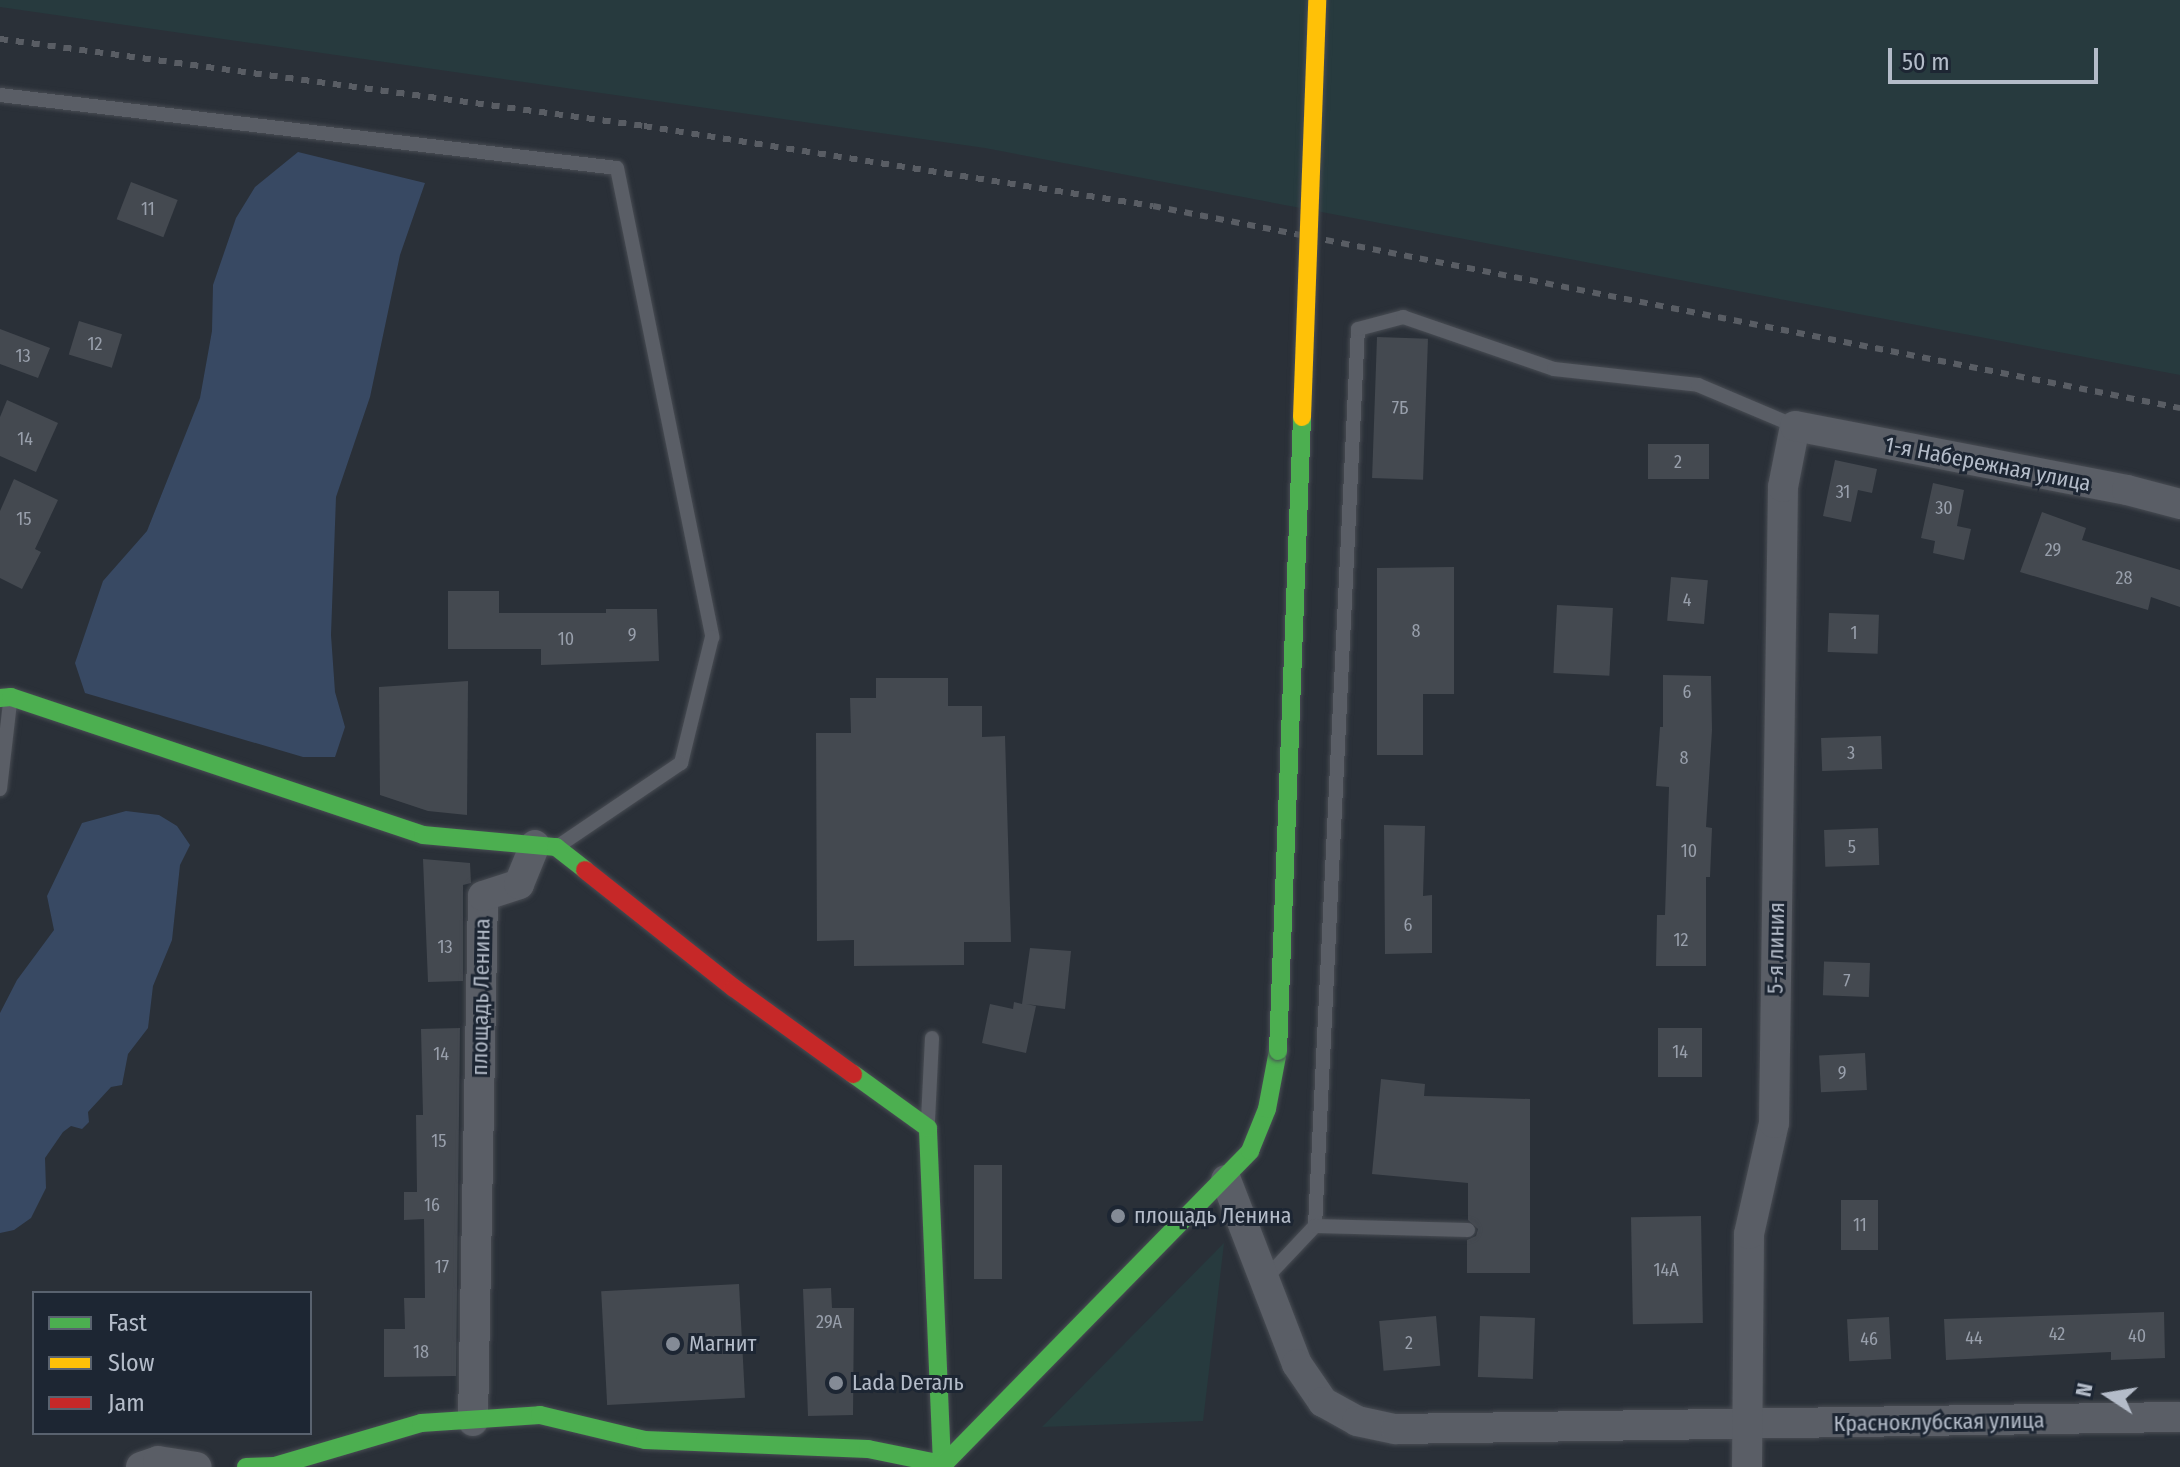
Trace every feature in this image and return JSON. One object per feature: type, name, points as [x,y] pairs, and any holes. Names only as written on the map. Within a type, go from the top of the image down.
[{"type":"street","points":[[942,1466],[1063,1339],[1226,1180],[1250,1151],[1267,1109],[1278,1051],[1317,0]]},
{"type":"street","name":"1-я Набережная улица","points":[[1795,426],[2127,490],[2180,504]]},
{"type":"street","name":"5-я линия","points":[[1747,1467],[1749,1234],[1774,1123],[1783,487],[1795,426]]},
{"type":"street","points":[[5,698],[423,835],[545,846],[928,1128],[942,1466]]},
{"type":"street","name":"площадь Ленина","points":[[473,1421],[483,896],[519,884],[545,846]]},
{"type":"street","name":"Красноклубская улица","points":[[1226,1180],[1297,1364],[1323,1402],[1357,1421],[1396,1429],[2180,1417]]},
{"type":"street","points":[[246,1467],[275,1466],[421,1423],[540,1415],[645,1440],[868,1449],[942,1466]]},
{"type":"street","points":[[141,1467],[158,1461],[197,1467]]},
{"type":"lane","points":[[0,95],[617,168],[712,637],[681,763],[545,846]]},
{"type":"lane","points":[[1265,1279],[1315,1226],[1358,329],[1377,321],[1403,317],[1554,369],[1698,385],[1795,426]]},
{"type":"lane","points":[[0,789],[5,698]]},
{"type":"lane","points":[[928,1128],[932,1038]]},
{"type":"lane","points":[[1315,1226],[1468,1230]]},
{"type":"green space","points":[[0,0],[2180,0],[2180,375],[985,148],[0,7]]},
{"type":"green space","points":[[1224,1243],[1203,1421],[1042,1427]]},
{"type":"water","points":[[298,152],[425,183],[400,255],[370,397],[336,497],[331,635],[335,692],[345,727],[335,757],[303,757],[85,693],[75,663],[103,581],[147,531],[200,398],[212,331],[213,285],[236,218],[255,187]]},
{"type":"water","points":[[126,811],[159,815],[177,826],[190,845],[180,865],[172,940],[153,986],[148,1028],[128,1054],[122,1085],[111,1087],[88,1112],[89,1122],[82,1129],[71,1126],[63,1132],[45,1158],[46,1188],[31,1218],[14,1230],[0,1233],[0,1013],[17,980],[54,930],[47,896],[82,823]]},
{"type":"building","points":[[131,182],[178,200],[163,237],[117,219]]},
{"type":"building","points":[[79,321],[122,334],[112,368],[69,354]]},
{"type":"building","points":[[0,329],[50,348],[38,378],[0,364]]},
{"type":"building","points":[[1377,337],[1428,339],[1423,480],[1372,478]]},
{"type":"building","points":[[7,400],[58,423],[36,472],[0,456],[0,417]]},
{"type":"building","points":[[1648,444],[1709,444],[1709,479],[1648,479]]},
{"type":"building","points":[[1835,460],[1877,469],[1872,493],[1858,490],[1851,522],[1823,516]]},
{"type":"building","points":[[14,479],[58,500],[35,549],[41,552],[22,589],[0,578],[0,511]]},
{"type":"building","points":[[1933,483],[1964,490],[1957,526],[1971,529],[1964,560],[1933,553],[1935,541],[1921,538]]},
{"type":"building","points":[[2042,512],[2086,528],[2082,540],[2180,570],[2180,607],[2151,597],[2148,610],[2020,572]]},
{"type":"building","points":[[1454,567],[1454,694],[1423,694],[1423,755],[1377,755],[1377,568]]},
{"type":"building","points":[[1671,577],[1708,580],[1704,624],[1667,621]]},
{"type":"building","points":[[448,591],[499,591],[499,613],[606,613],[606,609],[657,609],[659,661],[541,665],[541,649],[448,649]]},
{"type":"building","points":[[1557,605],[1613,608],[1609,676],[1553,673]]},
{"type":"building","points":[[1829,613],[1879,615],[1878,654],[1828,652]]},
{"type":"building","points":[[1663,675],[1711,676],[1712,730],[1706,827],[1712,828],[1710,877],[1706,877],[1706,966],[1656,966],[1657,915],[1665,915],[1669,787],[1656,786],[1660,727],[1663,727]]},
{"type":"building","points":[[876,678],[948,678],[948,706],[982,706],[982,737],[1005,736],[1011,942],[964,942],[964,965],[854,966],[854,940],[817,941],[816,733],[851,733],[850,698],[876,698]]},
{"type":"building","points":[[468,681],[467,815],[428,811],[380,795],[379,687]]},
{"type":"building","points":[[1881,736],[1882,769],[1822,771],[1821,738]]},
{"type":"building","points":[[1384,825],[1425,826],[1423,896],[1432,895],[1432,953],[1385,954]]},
{"type":"building","points":[[1878,828],[1879,865],[1825,867],[1824,830]]},
{"type":"building","points":[[423,859],[470,863],[471,883],[463,885],[463,981],[428,982]]},
{"type":"building","points":[[1030,948],[1071,951],[1065,1009],[1026,1004],[1036,1006],[1026,1053],[982,1043],[990,1004],[1013,1009],[1014,1002],[1022,1004]]},
{"type":"building","points":[[1824,961],[1870,963],[1869,997],[1823,995]]},
{"type":"building","points":[[460,1028],[456,1376],[384,1377],[384,1329],[405,1329],[404,1298],[425,1298],[424,1219],[404,1220],[404,1192],[417,1192],[416,1115],[423,1115],[421,1029]]},
{"type":"building","points":[[1658,1028],[1702,1028],[1702,1077],[1658,1077]]},
{"type":"building","points":[[1865,1053],[1867,1090],[1821,1092],[1819,1055]]},
{"type":"building","points":[[1381,1079],[1425,1084],[1424,1096],[1530,1099],[1530,1273],[1467,1273],[1467,1240],[1476,1236],[1478,1229],[1468,1220],[1468,1183],[1372,1174]]},
{"type":"building","points":[[974,1165],[1002,1165],[1002,1279],[974,1279]]},
{"type":"building","points":[[1841,1200],[1878,1200],[1878,1250],[1841,1250]]},
{"type":"building","points":[[1701,1216],[1703,1323],[1633,1324],[1631,1217]]},
{"type":"building","name":"Магнит","points":[[739,1284],[745,1398],[607,1405],[601,1291]]},
{"type":"building","points":[[831,1288],[832,1308],[854,1308],[853,1415],[808,1416],[803,1289]]},
{"type":"building","points":[[2164,1312],[2165,1358],[2111,1360],[2111,1352],[1946,1360],[1944,1319]]},
{"type":"building","points":[[1436,1316],[1440,1366],[1384,1371],[1379,1321]]},
{"type":"building","points":[[1480,1316],[1535,1318],[1533,1379],[1478,1377]]},
{"type":"building","points":[[1889,1317],[1891,1359],[1849,1361],[1847,1319]]},
{"type":"railway","points":[[0,39],[644,126],[1153,206],[2180,408]]},
{"type":"traffic: fast","points":[[1278,1051],[1302,417]]},
{"type":"traffic: fast","points":[[0,698],[11,697],[423,835],[556,847],[585,870]]},
{"type":"traffic: fast","points":[[941,1467],[1250,1151],[1267,1109],[1278,1051]]},
{"type":"traffic: fast","points":[[246,1467],[275,1466],[421,1423],[540,1415],[645,1440],[868,1449],[942,1464],[928,1128],[853,1074]]},
{"type":"traffic: jam","points":[[585,870],[734,988],[853,1074]]},
{"type":"traffic: slow","points":[[1302,417],[1317,0]]},
{"type":"place","name":"площадь Ленина","points":[[1118,1216]]},
{"type":"place","name":"Магнит","points":[[673,1344]]},
{"type":"place","name":"Lada Dеталь","points":[[836,1383]]}]
